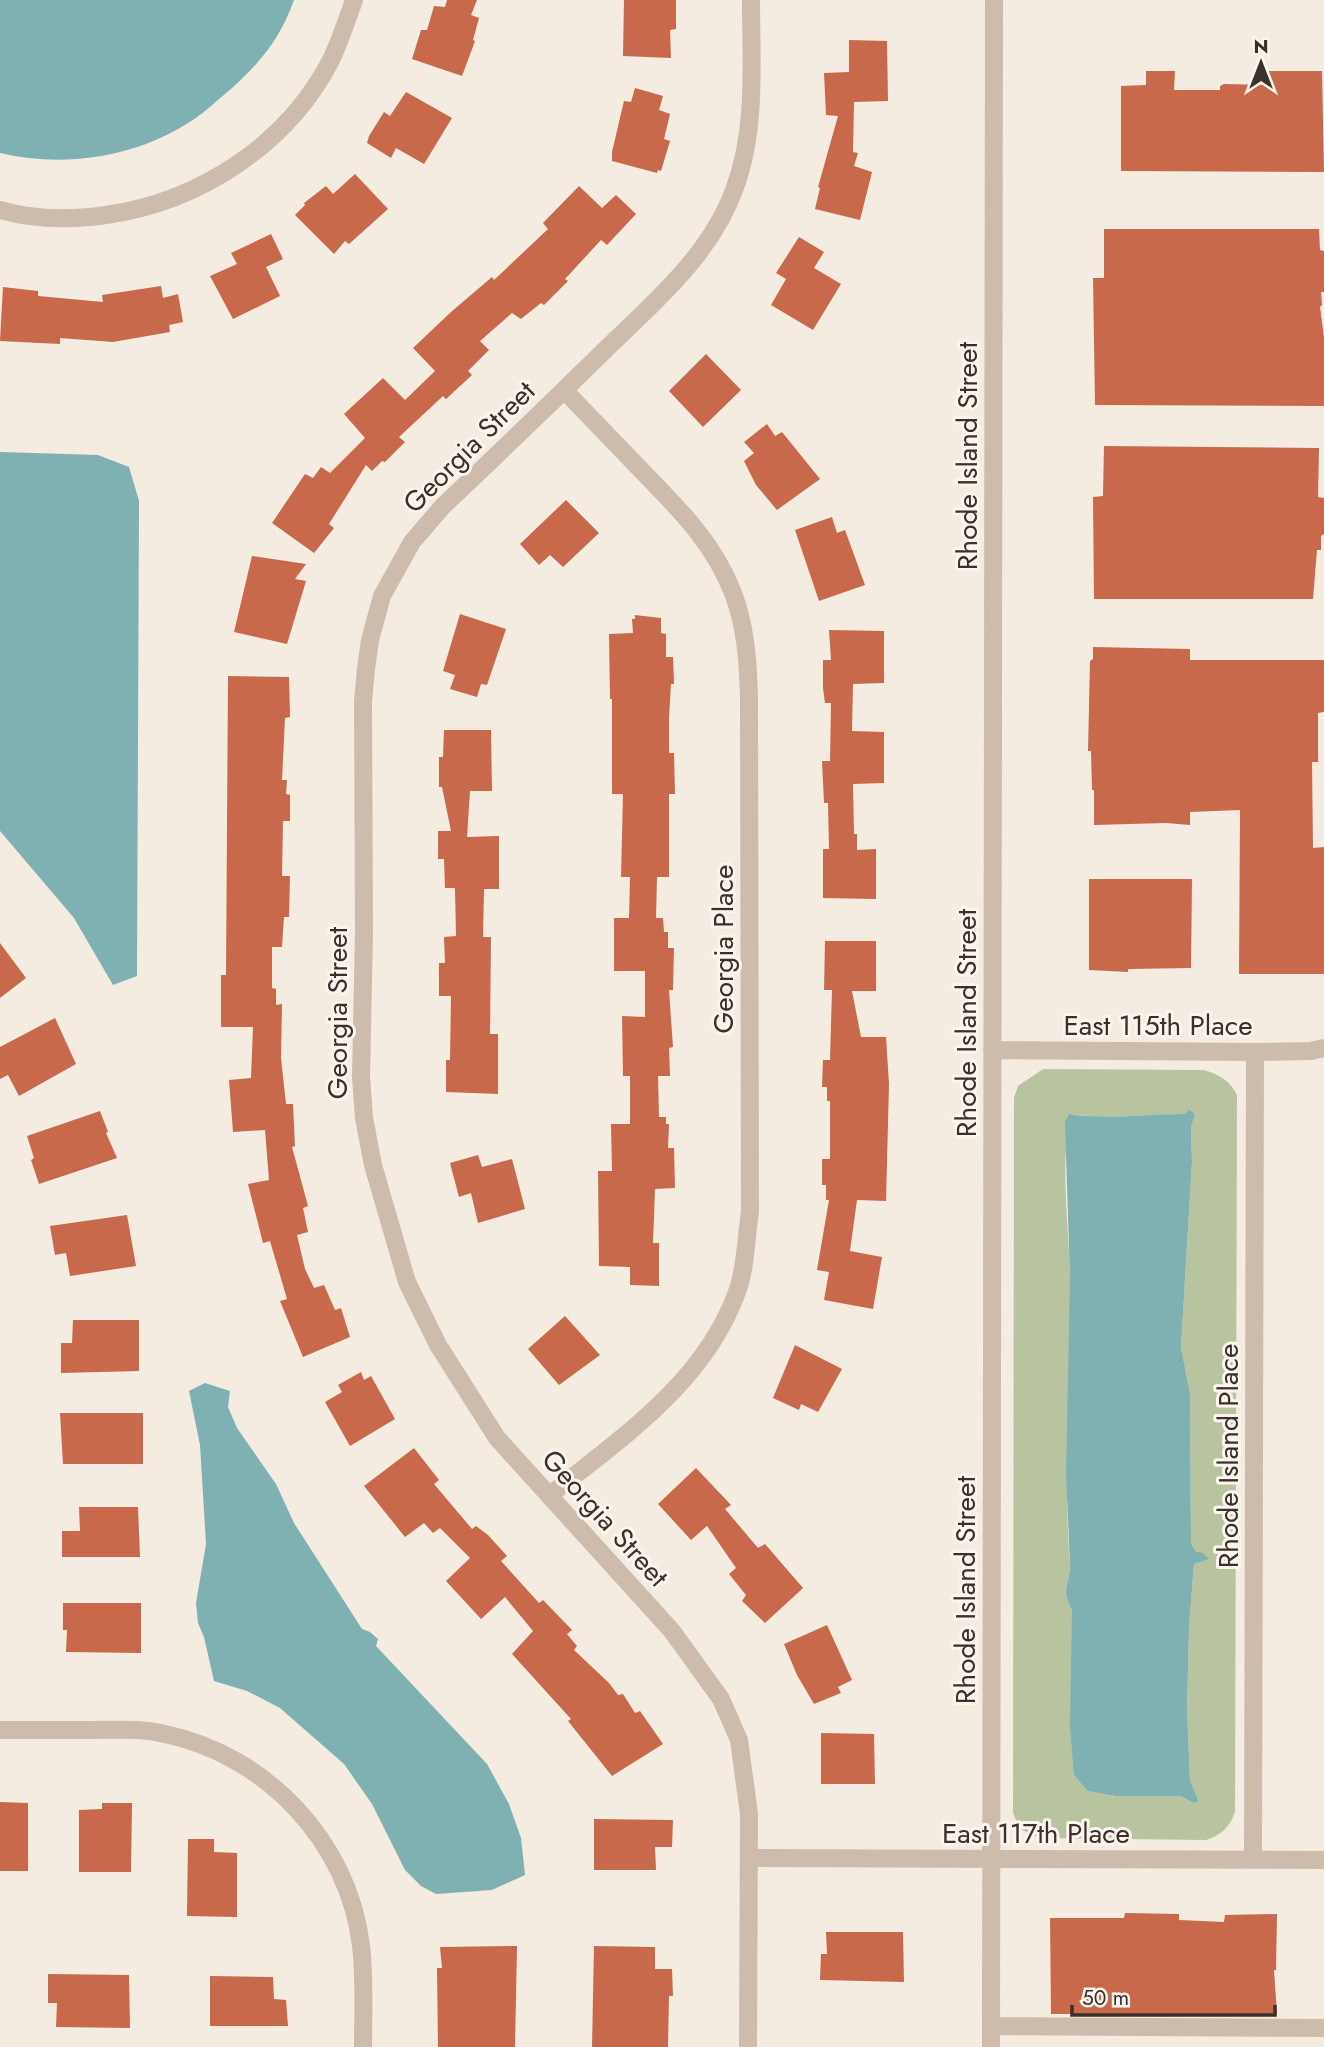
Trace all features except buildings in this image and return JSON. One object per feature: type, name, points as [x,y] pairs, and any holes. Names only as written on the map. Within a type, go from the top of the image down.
[{"type":"street","points":[[0,210],[33,217],[57,218],[130,212],[195,189],[227,172],[258,149],[310,92],[330,61],[354,0]]},
{"type":"street","name":"Georgia Street","points":[[748,2047],[749,1814],[739,1740],[721,1699],[672,1631],[496,1438],[438,1345],[407,1282],[373,1165],[364,1118],[361,1077],[364,932],[363,702],[370,640],[382,596],[412,542],[443,506],[674,282],[712,235],[734,191],[750,124],[751,0]]},
{"type":"street","name":"Rhode Island Street","points":[[991,2047],[994,0]]},
{"type":"street","name":"Georgia Place","points":[[550,1495],[628,1433],[687,1378],[726,1318],[738,1289],[750,1212],[749,698],[748,660],[743,626],[734,594],[721,565],[693,524],[564,390]]},
{"type":"street","name":"East 115th Place","points":[[992,1051],[1255,1052],[1311,1051],[1324,1048]]},
{"type":"street","name":"Rhode Island Place","points":[[1253,1859],[1255,1052]]},
{"type":"street","points":[[0,1730],[126,1730],[163,1733],[198,1743],[233,1758],[275,1788],[311,1825],[327,1848],[340,1871],[355,1914],[363,1973],[363,2047]]},
{"type":"street","name":"East 117th Place","points":[[749,1858],[1324,1860]]},
{"type":"street","points":[[991,2026],[1324,2028]]},
{"type":"green space","points":[[1043,1069],[1204,1070],[1224,1079],[1237,1095],[1235,1812],[1224,1830],[1206,1840],[1040,1838],[1020,1829],[1013,1813],[1014,1098],[1018,1086]],"holes":[[[1070,1114],[1099,1117],[1195,1114],[1191,1127],[1192,1162],[1181,1347],[1190,1394],[1191,1543],[1196,1553],[1208,1559],[1194,1564],[1189,1628],[1187,1709],[1190,1780],[1199,1802],[1194,1803],[1180,1796],[1115,1796],[1089,1791],[1074,1775],[1072,1610],[1066,1591],[1070,1571],[1067,1493],[1070,1315],[1066,1155]]]},
{"type":"water","points":[[0,0],[294,0],[282,28],[257,63],[237,84],[195,118],[169,134],[123,151],[49,160],[0,153]]},
{"type":"water","points":[[0,452],[98,455],[129,467],[139,501],[137,976],[113,985],[74,918],[0,831]]},
{"type":"water","points":[[1189,1110],[1195,1114],[1191,1127],[1192,1162],[1181,1347],[1190,1394],[1191,1543],[1196,1552],[1203,1553],[1209,1559],[1194,1564],[1189,1628],[1187,1709],[1190,1780],[1199,1802],[1194,1803],[1180,1796],[1115,1796],[1088,1791],[1074,1775],[1070,1727],[1072,1610],[1066,1591],[1070,1571],[1066,1475],[1070,1279],[1065,1122],[1069,1114],[1098,1117],[1185,1114]]},
{"type":"water","points":[[205,1383],[230,1391],[228,1407],[237,1428],[276,1484],[294,1523],[362,1629],[378,1639],[376,1646],[487,1764],[509,1804],[521,1838],[525,1875],[492,1890],[436,1894],[421,1886],[405,1870],[372,1804],[344,1764],[280,1708],[247,1691],[214,1681],[198,1623],[196,1603],[206,1544],[200,1445],[189,1391]]}]
